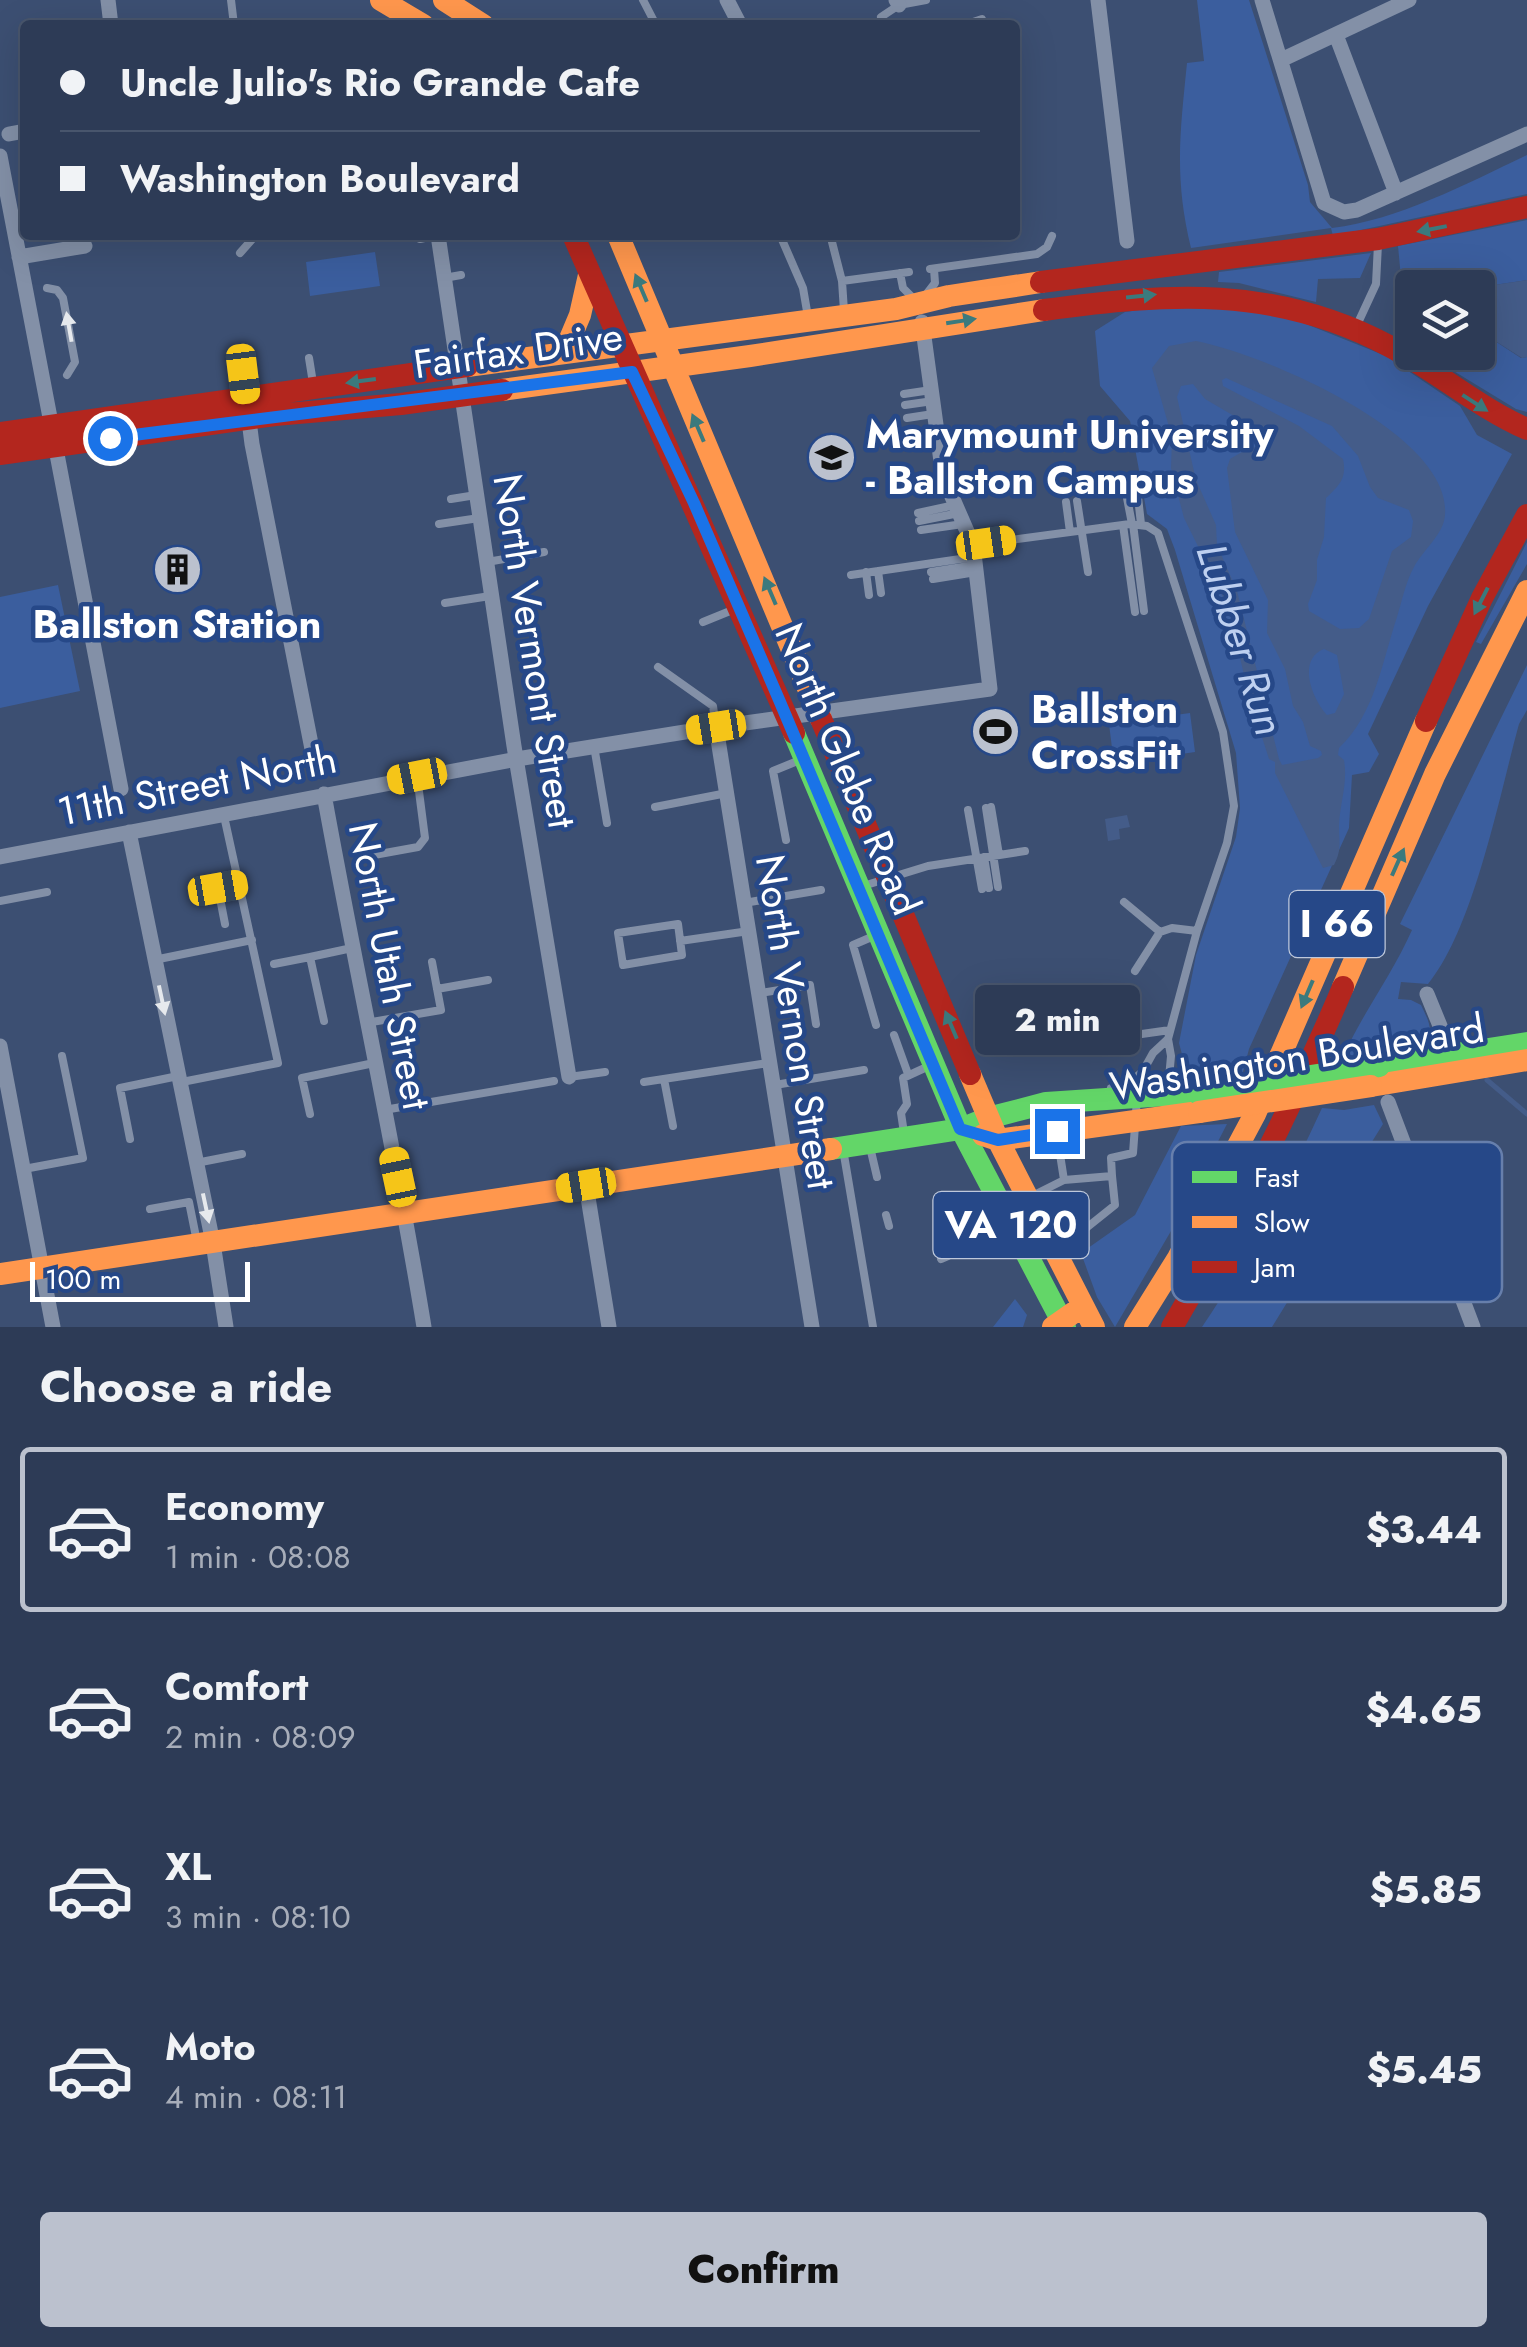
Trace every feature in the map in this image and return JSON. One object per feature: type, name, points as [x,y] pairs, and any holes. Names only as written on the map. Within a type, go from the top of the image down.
[{"type":"main road","points":[[381,0],[415,20]]},
{"type":"main road","name":"Fairfax Drive","points":[[921,315],[950,296],[1378,239],[1527,207]]},
{"type":"main road","name":"North Glebe Road","points":[[575,240],[739,607],[960,1129],[1060,1325]]},
{"type":"main road","name":"North Glebe Road","points":[[620,240],[822,713],[998,1140],[1087,1314]]},
{"type":"main road","points":[[564,353],[580,314],[588,275]]},
{"type":"main road","name":"Fairfax Drive","points":[[246,396],[462,394],[673,366],[921,315],[1044,310],[1145,296],[1207,294],[1272,303],[1355,329],[1392,348],[1478,406],[1520,427]]},
{"type":"main road","name":"Fairfax Drive","points":[[0,454],[53,436],[246,396],[809,322],[845,329]]},
{"type":"main road","name":"Fairfax Drive","points":[[0,433],[53,436]]},
{"type":"main road","name":"I 66","points":[[1240,1142],[1450,666],[1527,515]]},
{"type":"main road","name":"I 66","points":[[1275,1142],[1453,734],[1527,591]]},
{"type":"main road","name":"Washington Boulevard","points":[[960,1129],[998,1140],[1134,1120],[1198,1102],[1379,1084],[1527,1043]]},
{"type":"main road","name":"Washington Boulevard","points":[[1455,1062],[1527,1060]]},
{"type":"main road","name":"Washington Boulevard","points":[[0,1274],[960,1129],[988,1115],[1074,1101],[1167,1094],[1198,1102]]},
{"type":"main road","name":"I 66","points":[[1135,1327],[1172,1269]]},
{"type":"main road","name":"I 66","points":[[1172,1327],[1188,1302]]},
{"type":"main road","points":[[1060,1325],[1087,1314]]},
{"type":"street","points":[[1098,0],[1127,241]]},
{"type":"street","points":[[1262,0],[1324,203],[1334,210],[1357,210],[1527,134]]},
{"type":"street","points":[[1281,60],[1410,0]]},
{"type":"street","points":[[1336,35],[1396,194]]},
{"type":"street","points":[[0,156],[120,789]]},
{"type":"street","name":"North Vermont Street","points":[[440,240],[453,276],[458,368],[562,1079]]},
{"type":"street","points":[[19,257],[85,242]]},
{"type":"street","points":[[921,315],[943,476],[974,560]]},
{"type":"street","points":[[246,396],[313,754]]},
{"type":"street","name":"11th Street North","points":[[0,857],[516,759],[990,689],[974,560]]},
{"type":"street","name":"North Vernon Street","points":[[716,727],[812,1327]]},
{"type":"street","name":"North Utah Street","points":[[324,794],[406,1212],[424,1327]]},
{"type":"street","points":[[129,832],[196,1163],[206,1244],[226,1327]]},
{"type":"street","points":[[1427,994],[1455,1062]]},
{"type":"street","points":[[0,1050],[53,1327]]},
{"type":"street","points":[[1379,1084],[1401,1142]]},
{"type":"street","points":[[586,1185],[610,1327]]},
{"type":"street","points":[[1463,1302],[1473,1327]]},
{"type":"lane","points":[[881,17],[898,3],[926,0]]},
{"type":"lane","points":[[921,315],[935,283],[932,269],[1037,254],[1047,248],[1052,236]]},
{"type":"lane","points":[[1355,329],[1376,284],[1378,239]]},
{"type":"lane","points":[[240,253],[252,240]]},
{"type":"lane","points":[[782,240],[803,288],[809,322]]},
{"type":"lane","points":[[832,242],[842,281],[845,329]]},
{"type":"lane","points":[[1037,254],[1044,310]]},
{"type":"lane","points":[[842,281],[905,273],[903,288],[921,315]]},
{"type":"lane","points":[[46,288],[56,290],[63,298],[75,362],[68,374]]},
{"type":"lane","points":[[309,358],[314,387]]},
{"type":"lane","points":[[904,394],[933,402]]},
{"type":"lane","points":[[906,405],[933,402]]},
{"type":"lane","points":[[907,418],[933,402]]},
{"type":"lane","points":[[451,498],[478,495]]},
{"type":"lane","points":[[1132,524],[1138,496]]},
{"type":"lane","points":[[1128,498],[1140,611]]},
{"type":"lane","points":[[1077,500],[1088,572]]},
{"type":"lane","points":[[1066,502],[1070,532]]},
{"type":"lane","points":[[959,514],[919,521],[959,514]]},
{"type":"lane","points":[[438,524],[481,518]]},
{"type":"lane","points":[[932,576],[1082,530],[1132,524],[1158,532],[1163,540],[1224,732],[1234,806],[1228,843],[1197,931],[1169,1034],[1167,1094]]},
{"type":"lane","points":[[487,562],[544,552]]},
{"type":"lane","points":[[851,575],[974,560]]},
{"type":"lane","points":[[878,571],[881,593]]},
{"type":"lane","points":[[866,572],[869,595]]},
{"type":"lane","points":[[445,603],[492,596]]},
{"type":"lane","points":[[702,622],[739,607]]},
{"type":"lane","points":[[658,667],[713,706],[716,727]]},
{"type":"lane","points":[[594,746],[607,824]]},
{"type":"lane","points":[[786,840],[773,772],[804,759]]},
{"type":"lane","points":[[364,857],[418,847],[425,838],[417,776]]},
{"type":"lane","points":[[655,807],[727,793]]},
{"type":"lane","points":[[968,810],[988,856],[990,888],[989,807]]},
{"type":"lane","points":[[130,1138],[120,1088],[278,1064],[223,812]]},
{"type":"lane","points":[[859,888],[889,877],[1026,851]]},
{"type":"lane","points":[[225,924],[218,888],[240,884]]},
{"type":"lane","points":[[744,902],[821,890]]},
{"type":"lane","points":[[0,901],[47,892]]},
{"type":"lane","points":[[1124,902],[1160,932]]},
{"type":"lane","points":[[678,924],[680,941],[682,955],[623,964],[618,933],[678,924]]},
{"type":"lane","points":[[1132,970],[1160,932],[1172,928],[1197,931]]},
{"type":"lane","points":[[680,941],[749,931]]},
{"type":"lane","points":[[876,1026],[853,945],[878,934]]},
{"type":"lane","points":[[154,960],[252,940]]},
{"type":"lane","points":[[274,964],[352,948]]},
{"type":"lane","points":[[310,957],[324,1021]]},
{"type":"lane","points":[[366,1023],[441,1010],[432,962]]},
{"type":"lane","points":[[437,989],[488,980]]},
{"type":"lane","points":[[759,993],[810,984],[816,1024]]},
{"type":"lane","points":[[1078,1043],[1169,1034]]},
{"type":"lane","points":[[1074,1101],[1132,1081],[1169,1034]]},
{"type":"lane","points":[[894,1035],[908,1074]]},
{"type":"lane","points":[[24,1169],[83,1158],[62,1056]]},
{"type":"lane","points":[[310,1114],[302,1078],[374,1063]]},
{"type":"lane","points":[[644,1082],[770,1063]]},
{"type":"lane","points":[[904,1137],[900,1114],[907,1104],[902,1078],[933,1065]]},
{"type":"lane","points":[[774,1085],[864,1070]]},
{"type":"lane","points":[[384,1110],[605,1072]]},
{"type":"lane","points":[[664,1079],[673,1126]]},
{"type":"lane","points":[[1056,1252],[1115,1205],[1111,1158],[1133,1153],[1138,1095]]},
{"type":"lane","points":[[1057,1131],[1064,1180]]},
{"type":"lane","points":[[869,1143],[878,1177]]},
{"type":"lane","points":[[843,1146],[873,1327]]},
{"type":"lane","points":[[196,1163],[242,1154]]},
{"type":"lane","points":[[1029,1198],[1064,1180],[1112,1176]]},
{"type":"lane","points":[[150,1209],[189,1202],[206,1244]]},
{"type":"lane","points":[[886,1215],[888,1226]]},
{"type":"lane","points":[[985,1238],[1011,1225]]},
{"type":"shaded area","points":[[1197,0],[1249,0],[1310,202],[1332,228],[1407,209],[1527,155],[1527,194],[1333,236],[1331,228],[1191,248],[1182,199],[1180,156],[1187,63],[1204,61]]},
{"type":"shaded area","points":[[1527,220],[1527,280],[1495,285],[1495,270],[1400,270],[1398,246]]},
{"type":"shaded area","points":[[375,252],[380,286],[310,296],[306,262]]},
{"type":"shaded area","points":[[1371,253],[1360,278],[1318,279],[1316,302],[1239,283],[1218,282],[1219,272]]},
{"type":"shaded area","points":[[1173,305],[1281,314],[1386,356],[1395,362],[1395,370],[1407,370],[1460,406],[1477,435],[1512,454],[1428,606],[1368,734],[1379,754],[1369,772],[1352,775],[1349,828],[1249,1049],[1243,1072],[1209,1078],[1187,1073],[1179,1043],[1196,955],[1236,837],[1240,808],[1236,753],[1175,550],[1167,529],[1147,514],[1130,421],[1100,386],[1095,331],[1125,312]]},
{"type":"shaded area","points":[[1495,341],[1521,358],[1527,357],[1527,412],[1452,370],[1495,370]]},
{"type":"shaded area","points":[[1527,542],[1527,564],[1481,644],[1476,642]]},
{"type":"shaded area","points":[[58,585],[80,691],[0,708],[0,597]]},
{"type":"shaded area","points":[[1527,665],[1527,710],[1519,724],[1483,860],[1459,930],[1428,984],[1401,982],[1398,999],[1421,1005],[1430,1026],[1429,1036],[1421,1045],[1343,1057],[1412,930],[1400,924]]},
{"type":"shaded area","points":[[1190,713],[1195,752],[1114,764],[1109,724]]},
{"type":"shaded area","points":[[1374,1105],[1383,1124],[1372,1142],[1306,1142],[1322,1108],[1344,1110]]},
{"type":"shaded area","points":[[1227,1124],[1218,1142],[1173,1142],[1181,1126]]},
{"type":"shaded area","points":[[1172,1143],[1172,1229],[1115,1327],[1097,1297],[1081,1253],[1135,1215]]},
{"type":"shaded area","points":[[1015,1299],[1027,1315],[1023,1327],[993,1327]]},
{"type":"shaded area","points":[[1218,1302],[1287,1302],[1272,1327],[1202,1327]]},
{"type":"water","points":[[1527,280],[1527,357],[1522,358],[1495,341],[1495,285]]},
{"type":"water","points":[[1196,341],[1305,380],[1386,427],[1418,455],[1439,484],[1444,522],[1409,578],[1369,703],[1339,748],[1345,777],[1339,850],[1334,865],[1323,868],[1275,773],[1275,762],[1269,759],[1250,700],[1228,607],[1184,518],[1171,468],[1172,437],[1152,368],[1169,346]],"holes":[[[1226,378],[1332,426],[1358,456],[1378,498],[1409,510],[1413,521],[1411,537],[1392,551],[1369,619],[1359,628],[1340,629],[1309,611],[1308,604],[1317,580],[1326,498],[1341,481],[1343,459],[1299,426],[1223,386],[1222,380]],[[1193,384],[1205,399],[1265,434],[1268,441],[1230,459],[1227,468],[1235,532],[1268,600],[1267,633],[1285,669],[1293,706],[1310,746],[1321,751],[1318,758],[1282,765],[1279,759],[1237,591],[1217,545],[1216,525],[1196,480],[1177,397],[1181,386]],[[1324,649],[1337,655],[1344,694],[1335,713],[1327,715],[1313,690],[1309,671],[1316,654]]]},
{"type":"water","points":[[1127,815],[1130,827],[1119,829],[1120,839],[1108,841],[1105,819]]},
{"type":"waterway","name":"Lubber Run","points":[[1487,1080],[1527,1114]]},
{"type":"traffic: fast","points":[[794,733],[961,1129],[1065,1327]]},
{"type":"traffic: fast","points":[[1379,1066],[1527,1043]]},
{"type":"traffic: fast","points":[[1197,1093],[1379,1066]]},
{"type":"traffic: fast","points":[[831,1149],[961,1129],[1046,1103],[1197,1093]]},
{"type":"traffic: slow","points":[[381,0],[415,20]]},
{"type":"traffic: slow","points":[[444,0],[475,20]]},
{"type":"traffic: slow","points":[[620,240],[821,719]]},
{"type":"traffic: slow","points":[[564,353],[580,315],[589,275]]},
{"type":"traffic: slow","points":[[467,366],[896,309],[949,296],[1041,282]]},
{"type":"traffic: slow","points":[[502,390],[1044,310]]},
{"type":"traffic: slow","points":[[1343,987],[1435,774],[1527,591]]},
{"type":"traffic: slow","points":[[1240,1142],[1426,721]]},
{"type":"traffic: slow","points":[[1371,1086],[1527,1060]]},
{"type":"traffic: slow","points":[[970,1074],[998,1140],[1094,1327]]},
{"type":"traffic: slow","points":[[1199,1112],[1371,1086]]},
{"type":"traffic: slow","points":[[983,1135],[998,1140],[1199,1112]]},
{"type":"traffic: slow","points":[[0,1274],[831,1149]]},
{"type":"traffic: slow","points":[[1135,1327],[1172,1268]]},
{"type":"traffic: slow","points":[[1053,1327],[1083,1306]]},
{"type":"traffic: jam","points":[[1041,282],[1378,239],[1527,207]]},
{"type":"traffic: jam","points":[[575,240],[794,733]]},
{"type":"traffic: jam","points":[[1044,310],[1178,298],[1262,303],[1304,312],[1389,346],[1527,429]]},
{"type":"traffic: jam","points":[[0,433],[467,366]]},
{"type":"traffic: jam","points":[[0,454],[275,415],[502,390]]},
{"type":"traffic: jam","points":[[1426,721],[1482,598],[1527,515]]},
{"type":"traffic: jam","points":[[821,719],[970,1074]]},
{"type":"traffic: jam","points":[[1272,1142],[1343,987]]},
{"type":"traffic: jam","points":[[1172,1327],[1186,1302]]},
{"type":"place","name":"Marymount University - Ballston Campus","points":[[831,457]]},
{"type":"place","name":"Ballston Station","points":[[177,569]]},
{"type":"place","name":"Ballston CrossFit","points":[[996,732]]},
{"type":"route","points":[[110,438],[632,372],[694,503],[960,1129],[998,1140],[1057,1131]]}]
